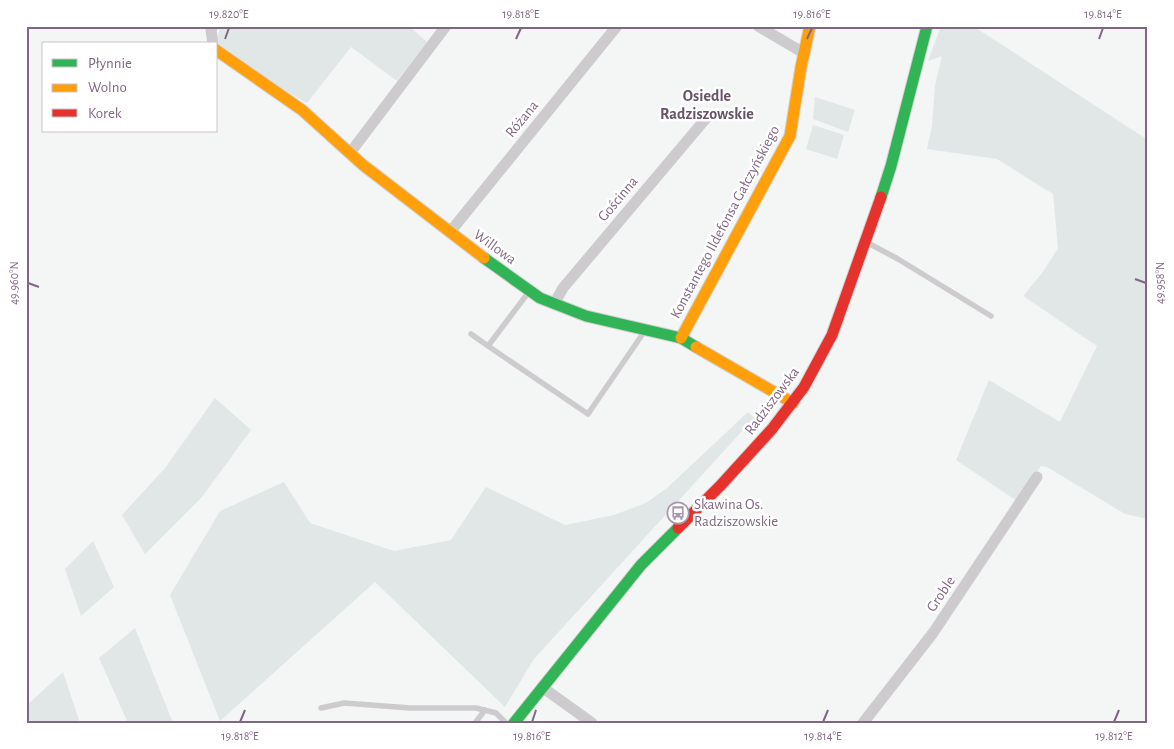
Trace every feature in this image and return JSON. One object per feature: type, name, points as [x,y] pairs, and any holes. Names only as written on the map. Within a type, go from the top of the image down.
[{"type":"street","points":[[213,26],[211,30],[213,42]]},
{"type":"street","points":[[350,153],[446,26]]},
{"type":"street","name":"Różana","points":[[450,232],[617,26]]},
{"type":"street","points":[[758,26],[802,52]]},
{"type":"street","name":"Konstantego Ildefonsa Gałczyńskiego","points":[[681,338],[790,136],[802,52],[810,26]]},
{"type":"street","name":"Radziszowska","points":[[514,723],[636,572],[772,429],[804,387],[832,335],[866,242],[891,166],[927,26]]},
{"type":"street","name":"Willowa","points":[[218,51],[302,110],[350,153],[450,232],[540,298],[586,316],[681,338],[793,403]]},
{"type":"street","name":"Gościnna","points":[[554,304],[563,288],[708,116]]},
{"type":"street","name":"Groble","points":[[863,723],[933,633],[1037,477]]},
{"type":"street","points":[[542,687],[592,723]]},
{"type":"lane","points":[[866,242],[898,259],[991,316]]},
{"type":"lane","points":[[488,346],[530,291]]},
{"type":"lane","points":[[471,334],[588,414],[645,330]]},
{"type":"lane","points":[[321,708],[344,703],[410,708],[476,708],[496,713],[506,723]]},
{"type":"lane","points":[[475,723],[485,710]]},
{"type":"shaded area","points":[[220,26],[409,26],[427,42],[397,81],[351,47],[307,103],[289,93],[219,44]]},
{"type":"shaded area","points":[[941,26],[973,26],[1148,140],[1148,432],[1145,438],[1148,440],[1148,519],[1125,514],[1047,467],[1041,466],[1017,501],[956,460],[989,380],[1060,422],[1097,346],[1023,296],[1043,272],[1058,248],[1053,194],[997,159],[927,149],[932,126],[935,85],[942,56],[928,61]]},
{"type":"shaded area","points":[[815,97],[855,110],[848,132],[813,119]]},
{"type":"shaded area","points":[[813,125],[844,135],[837,159],[806,149]]},
{"type":"shaded area","points":[[215,398],[251,430],[202,497],[145,554],[122,515],[165,468]]},
{"type":"shaded area","points":[[748,412],[754,418],[534,659],[505,707],[375,582],[220,721],[170,595],[220,511],[284,482],[310,523],[394,551],[451,540],[486,487],[565,525],[614,515],[646,503],[667,488]]},
{"type":"shaded area","points":[[93,541],[114,587],[81,616],[65,569]]},
{"type":"shaded area","points":[[135,628],[173,723],[128,723],[99,658]]},
{"type":"shaded area","points":[[63,672],[80,723],[26,723],[26,706]]},
{"type":"traffic: fast","points":[[881,197],[891,166],[927,26]]},
{"type":"traffic: fast","points":[[484,258],[540,298],[586,316],[681,338],[696,347]]},
{"type":"traffic: fast","points":[[514,723],[641,565],[678,528]]},
{"type":"traffic: slow","points":[[681,338],[790,136],[801,67],[810,26]]},
{"type":"traffic: slow","points":[[218,51],[302,110],[363,165],[484,258]]},
{"type":"traffic: slow","points":[[696,347],[793,403]]},
{"type":"traffic: jam","points":[[678,528],[721,485],[772,429],[804,387],[832,335],[881,197]]},
{"type":"place","name":"Skawina Os. Radziszowskie","points":[[678,513]]},
{"type":"district","name":"Osiedle Radziszowskie","points":[[707,105]]}]
